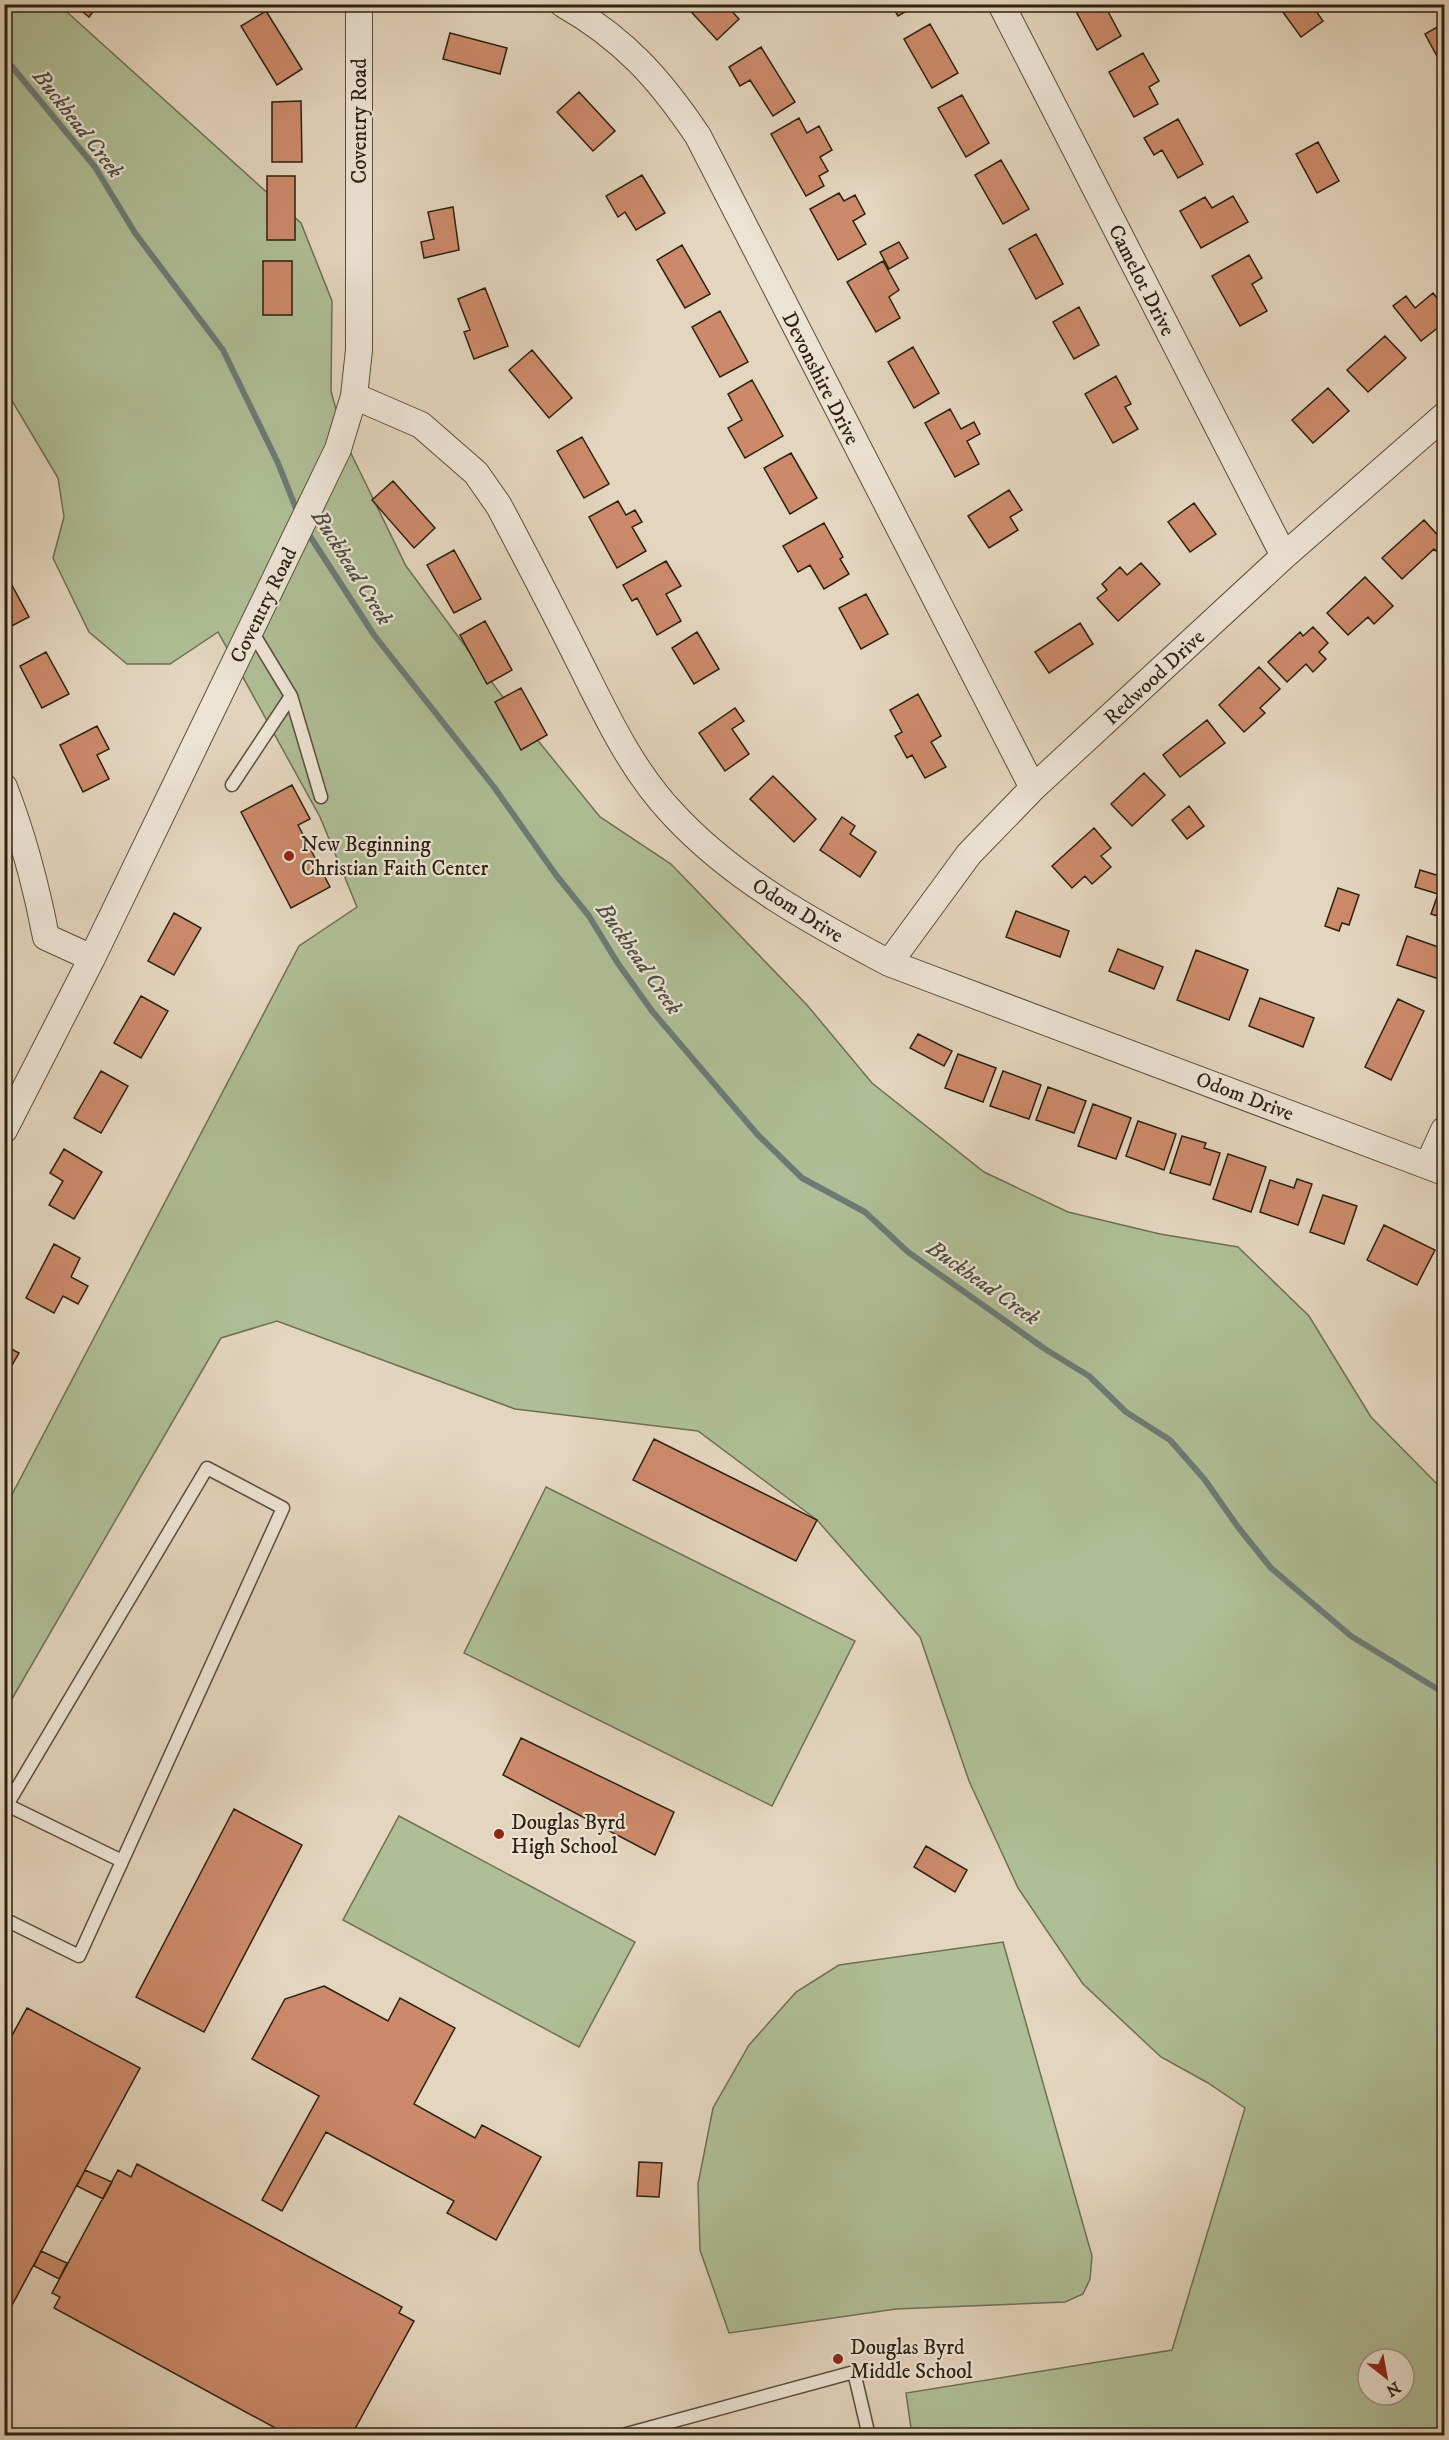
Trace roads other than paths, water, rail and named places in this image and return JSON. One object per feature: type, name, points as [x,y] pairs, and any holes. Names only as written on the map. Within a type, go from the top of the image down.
[{"type":"street","name":"Coventry Road","points":[[4,1130],[92,958],[338,449],[354,396],[360,306],[359,4]]},
{"type":"street","name":"Devonshire Drive","points":[[563,4],[617,41],[646,67],[671,96],[698,136],[1033,788]]},
{"type":"street","name":"Camelot Drive","points":[[1000,4],[1284,556]]},
{"type":"street","name":"Odom Drive","points":[[354,396],[422,425],[476,473],[499,506],[614,730],[639,771],[672,813],[724,862],[815,924],[889,963],[1436,1168]]},
{"type":"street","name":"Redwood Drive","points":[[889,963],[969,854],[1033,788],[1284,556],[1444,416]]},
{"type":"street","points":[[4,787],[19,825],[35,880],[46,937],[92,958]]},
{"type":"street","points":[[1436,1168],[1444,1130]]},
{"type":"lane","points":[[251,630],[291,696],[321,797]]},
{"type":"lane","points":[[232,785],[291,696]]},
{"type":"lane","points":[[4,1919],[79,1956],[284,1508],[207,1468],[6,1807],[122,1861]]},
{"type":"lane","points":[[619,2436],[854,2372],[868,2436]]},
{"type":"waterway","name":"Buckhead Creek","points":[[4,57],[95,167],[135,233],[223,350],[278,463],[299,516]]},
{"type":"waterway","name":"Buckhead Creek","points":[[306,530],[374,635],[494,787],[556,875],[589,916],[617,962],[652,1011],[757,1134],[802,1178],[865,1212],[908,1252],[1045,1349],[1089,1376],[1126,1412],[1170,1440],[1205,1480],[1238,1527],[1271,1568],[1351,1636],[1444,1693]]},
{"type":"place","name":"New Beginning Christian Faith Center","points":[[289,856]]},
{"type":"place","name":"Douglas Byrd High School","points":[[499,1834]]},
{"type":"place","name":"Douglas Byrd Middle School","points":[[838,2359]]}]
